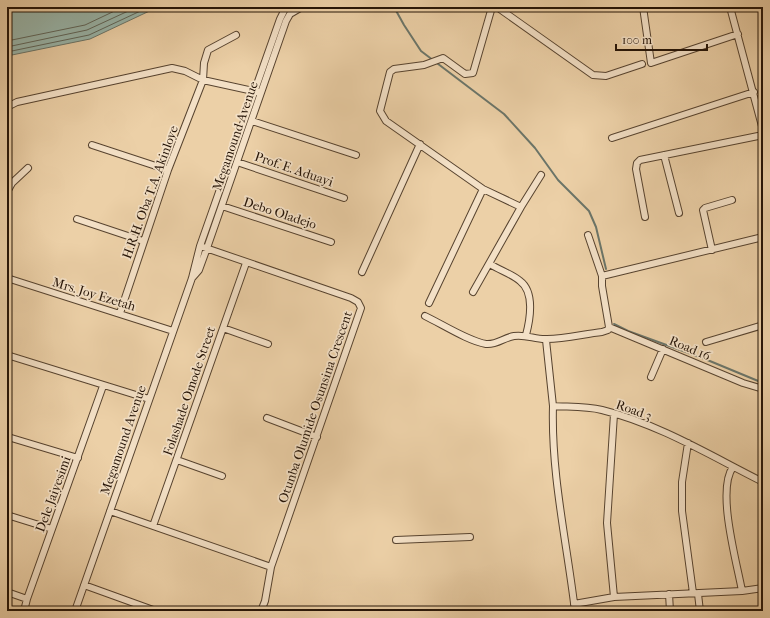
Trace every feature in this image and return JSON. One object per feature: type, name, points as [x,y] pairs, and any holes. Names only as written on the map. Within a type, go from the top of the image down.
[{"type":"street","name":"Megamound Avenue","points":[[75,611],[192,278],[200,246],[280,19],[286,7]]},
{"type":"street","name":"Megamound Avenue","points":[[192,278],[199,270],[286,21],[290,14],[302,7]]},
{"type":"street","points":[[492,7],[472,74],[465,74],[446,59],[442,58],[430,63],[394,69],[390,72],[380,106],[382,116],[386,121],[483,189],[521,207]]},
{"type":"street","points":[[497,7],[593,75],[606,76],[642,64]]},
{"type":"street","points":[[643,7],[651,63],[738,34]]},
{"type":"street","points":[[730,7],[754,92],[760,105],[763,130]]},
{"type":"street","name":"H.R.H. Oba T.A. Akinloye","points":[[120,313],[168,170],[203,80],[204,63],[208,50],[236,35]]},
{"type":"street","points":[[7,107],[17,102],[160,69],[172,68],[185,71],[203,80],[262,92]]},
{"type":"street","points":[[612,138],[754,92]]},
{"type":"street","points":[[252,121],[356,154]]},
{"type":"street","points":[[645,217],[636,169],[636,163],[640,160],[763,135]]},
{"type":"street","points":[[362,272],[420,144]]},
{"type":"street","points":[[92,145],[168,170]]},
{"type":"street","points":[[664,155],[679,213]]},
{"type":"street","name":"Prof. E. Aduayi","points":[[237,162],[344,198]]},
{"type":"street","points":[[7,192],[12,183],[28,168]]},
{"type":"street","points":[[473,292],[521,207],[541,175]]},
{"type":"street","points":[[429,303],[483,189]]},
{"type":"street","points":[[712,250],[703,210],[732,200]]},
{"type":"street","name":"Debo Oladejo","points":[[222,206],[331,242]]},
{"type":"street","points":[[77,219],[143,241]]},
{"type":"street","points":[[425,316],[474,341],[486,344],[494,344],[507,337],[526,335],[546,340],[608,330],[609,327],[602,286],[602,276],[588,235]]},
{"type":"street","points":[[602,276],[763,237]]},
{"type":"street","name":"Otunba Olumide Osunsina Crescent","points":[[200,246],[351,298],[358,302],[361,308],[271,567],[265,601],[261,611]]},
{"type":"street","name":"Folashade Omode Street","points":[[154,526],[246,262]]},
{"type":"street","points":[[490,264],[521,281],[528,290],[530,320],[526,335]]},
{"type":"street","name":"Mrs. Joy Ezetah","points":[[7,278],[173,331]]},
{"type":"street","points":[[706,342],[763,325]]},
{"type":"street","name":"Road 16","points":[[609,327],[744,383],[763,388]]},
{"type":"street","points":[[223,328],[268,344]]},
{"type":"street","points":[[546,340],[553,406],[552,425],[557,485],[575,611]]},
{"type":"street","points":[[651,377],[663,349]]},
{"type":"street","points":[[7,355],[149,399]]},
{"type":"street","name":"Dele Jaiyesimi","points":[[24,611],[103,386]]},
{"type":"street","name":"Road 3","points":[[553,406],[600,410],[614,414],[688,443],[763,482]]},
{"type":"street","points":[[614,414],[607,523],[614,597]]},
{"type":"street","points":[[267,418],[317,437]]},
{"type":"street","points":[[8,437],[78,458]]},
{"type":"street","points":[[688,443],[682,482],[682,511],[695,594],[700,611]]},
{"type":"street","points":[[177,460],[222,476]]},
{"type":"street","points":[[733,467],[727,484],[727,510],[742,591]]},
{"type":"street","points":[[110,511],[271,567]]},
{"type":"street","points":[[7,515],[52,529]]},
{"type":"street","points":[[396,540],[470,536]]},
{"type":"street","points":[[84,585],[156,611]]},
{"type":"street","points":[[574,604],[614,597],[695,594],[763,588]]},
{"type":"street","points":[[7,592],[27,599]]},
{"type":"street","points":[[669,594],[670,611]]},
{"type":"water","points":[[7,7],[158,7],[90,39],[7,56]]},
{"type":"waterway","points":[[394,7],[421,51],[504,114],[535,148],[558,180],[589,211],[596,227],[606,269]]},
{"type":"waterway","points":[[614,324],[628,331],[705,359],[763,383]]}]
